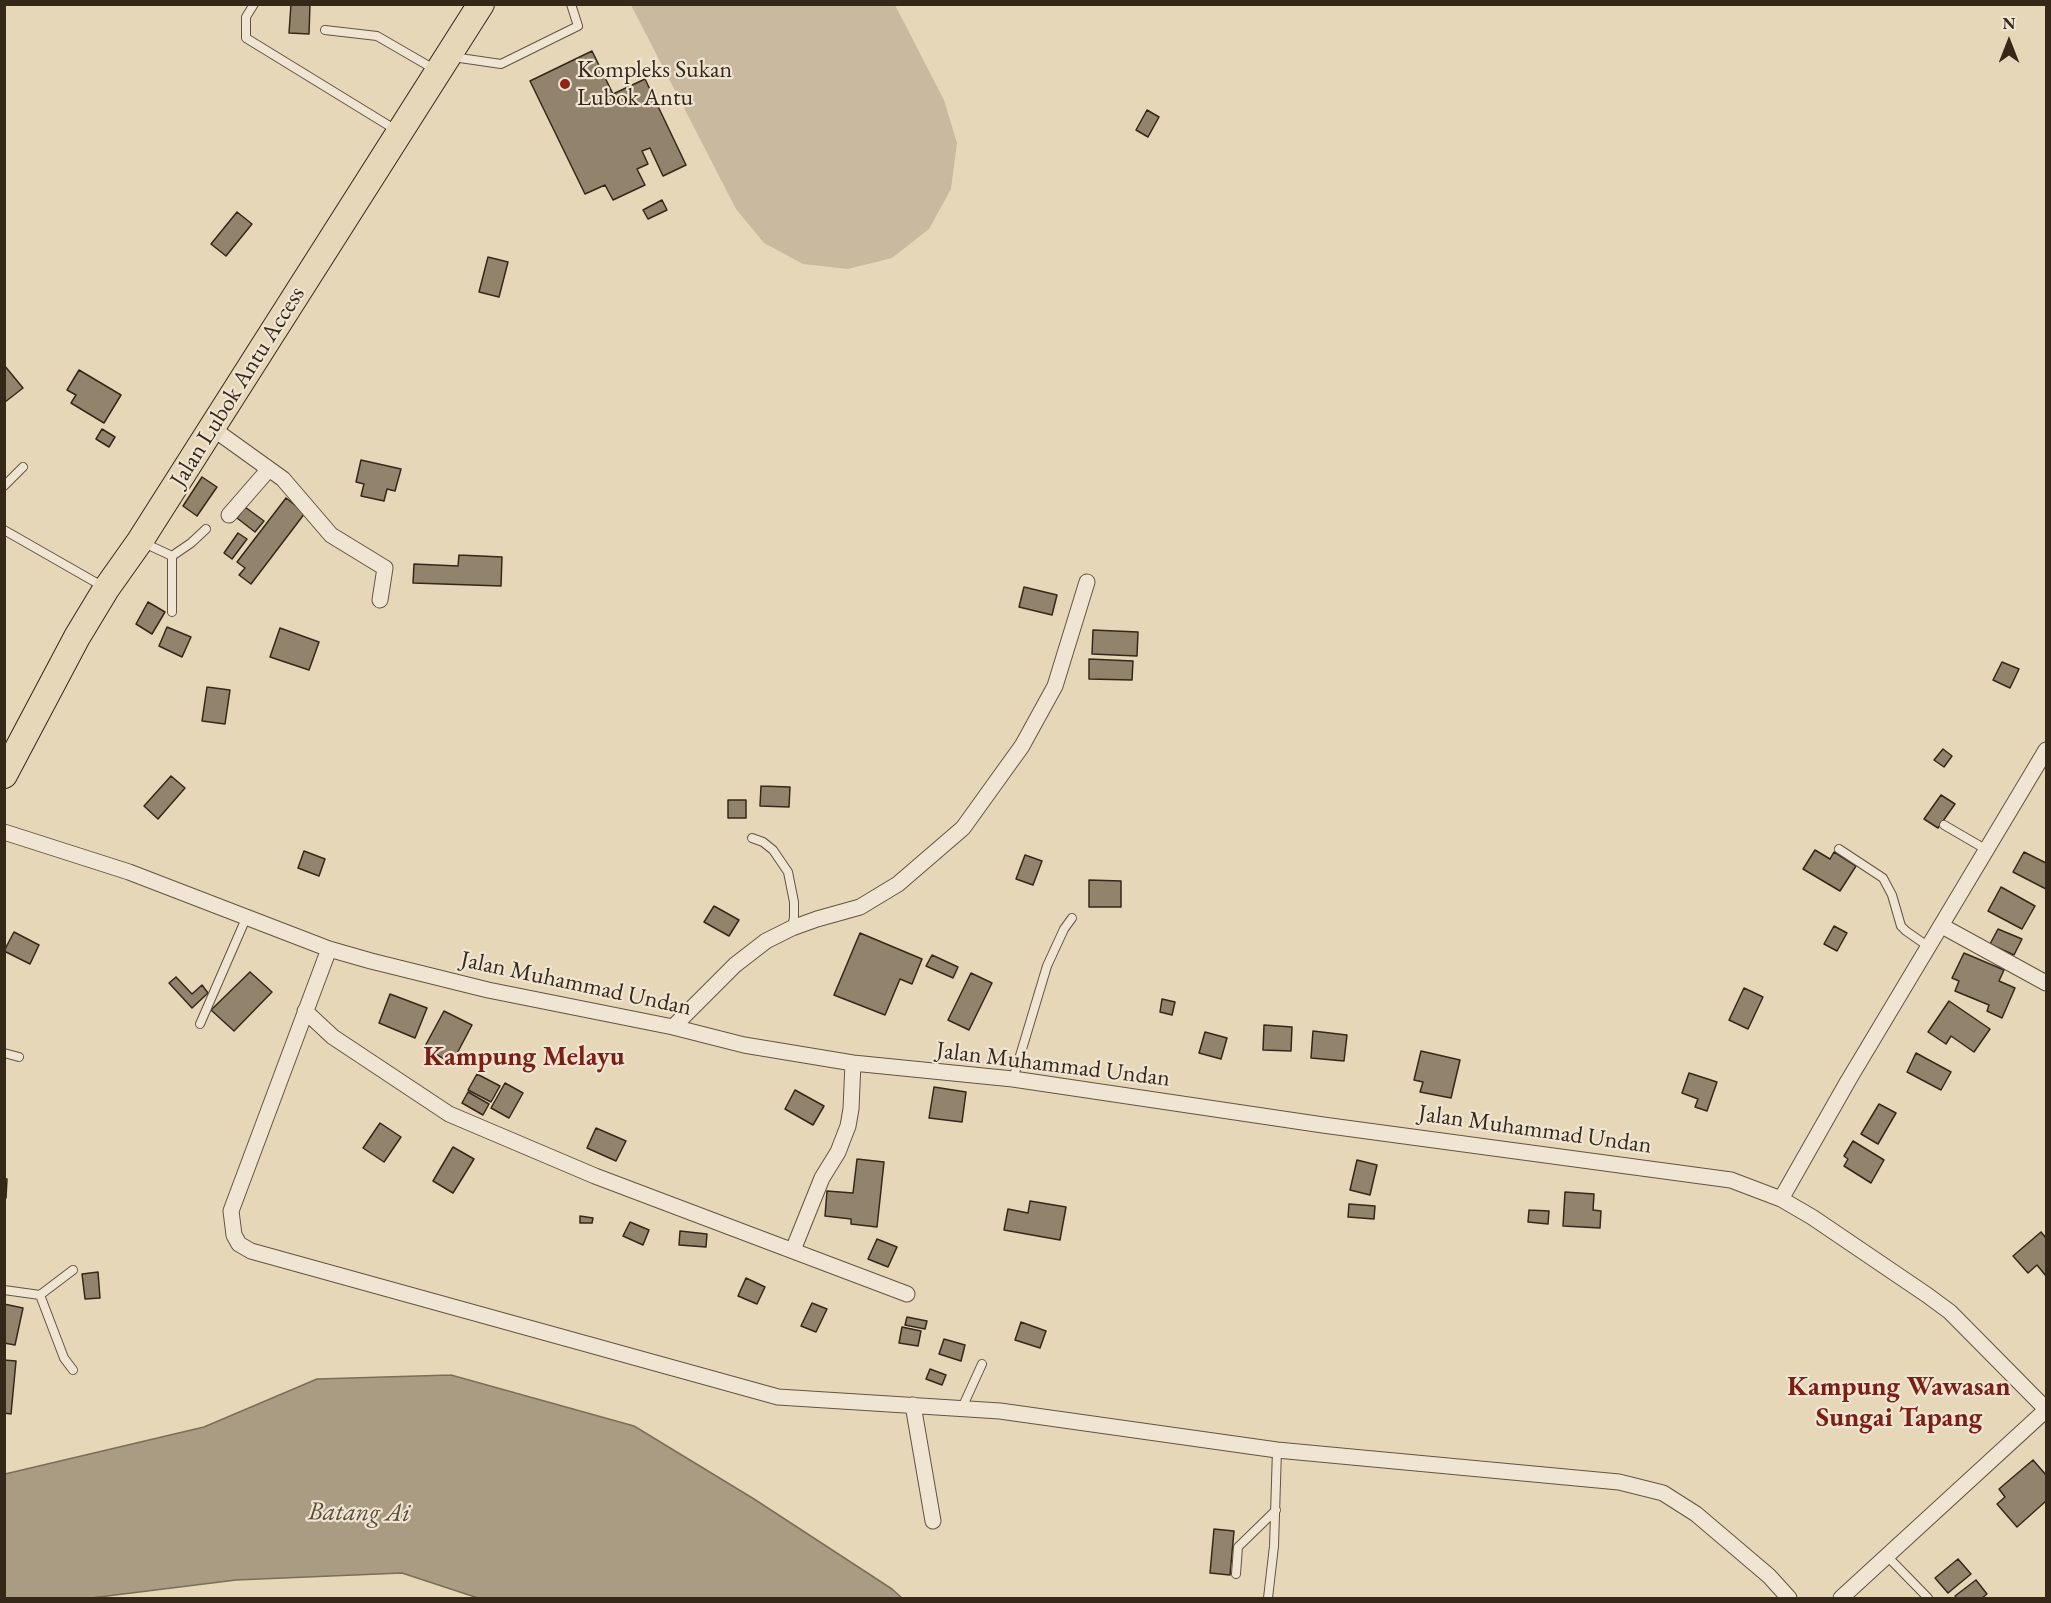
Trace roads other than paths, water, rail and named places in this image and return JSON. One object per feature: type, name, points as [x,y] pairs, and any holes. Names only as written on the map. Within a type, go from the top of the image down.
[{"type":"main road","name":"Jalan Lubok Antu Access","points":[[4,775],[77,638],[106,589],[140,541],[482,4]]},
{"type":"street","points":[[212,428],[284,479],[331,535],[385,568],[380,600]]},
{"type":"street","points":[[229,515],[269,469]]},
{"type":"street","points":[[673,1027],[735,965],[766,941],[792,928],[860,907],[898,885],[963,828],[1022,746],[1055,686],[1087,582]]},
{"type":"street","points":[[1782,1199],[1848,1081],[1987,850],[2041,770],[2046,750]]},
{"type":"street","name":"Jalan Muhammad Undan","points":[[4,832],[129,872],[329,949],[488,990],[673,1027],[744,1045],[853,1063],[1013,1079],[1323,1125],[1731,1180],[1782,1199],[1812,1217],[1950,1312],[2046,1409]]},
{"type":"street","points":[[1942,926],[2046,983]]},
{"type":"street","points":[[329,949],[231,1210],[232,1226],[239,1244],[265,1256],[778,1397],[1000,1410],[1277,1450],[1619,1482],[1663,1493],[1696,1515],[1769,1576],[1789,1599]]},
{"type":"street","points":[[305,1011],[333,1037],[449,1114],[595,1176],[907,1294]]},
{"type":"street","points":[[794,1250],[822,1179],[848,1126],[853,1063]]},
{"type":"street","points":[[914,1405],[933,1521]]},
{"type":"street","points":[[1841,1599],[2046,1409]]},
{"type":"lane","points":[[254,4],[246,17],[246,38],[400,132]]},
{"type":"lane","points":[[325,30],[377,36],[444,64],[501,64],[578,26],[571,4]]},
{"type":"lane","points":[[4,486],[23,466]]},
{"type":"lane","points":[[172,556],[206,529]]},
{"type":"lane","points":[[4,530],[106,589]]},
{"type":"lane","points":[[140,541],[172,556]]},
{"type":"lane","points":[[172,556],[172,612]]},
{"type":"lane","points":[[1944,825],[1987,850]]},
{"type":"lane","points":[[752,838],[763,842],[773,850],[788,872],[794,902],[792,928]]},
{"type":"lane","points":[[1839,849],[1883,878],[1892,895],[1901,926],[1930,947]]},
{"type":"lane","points":[[200,1024],[247,916]]},
{"type":"lane","points":[[1013,1079],[1047,966],[1064,929],[1072,918]]},
{"type":"lane","points":[[4,1053],[20,1058]]},
{"type":"lane","points":[[4,1290],[40,1295],[73,1270]]},
{"type":"lane","points":[[40,1295],[63,1358],[73,1370]]},
{"type":"lane","points":[[962,1408],[982,1364]]},
{"type":"lane","points":[[1268,1599],[1276,1509],[1277,1450]]},
{"type":"lane","points":[[1236,1574],[1238,1547],[1276,1509]]},
{"type":"lane","points":[[1887,1557],[1928,1599]]},
{"type":"water","name":"Batang Ai","points":[[451,1375],[634,1426],[754,1499],[892,1589],[902,1598],[478,1598],[402,1573],[236,1580],[91,1598],[5,1598],[5,1474],[204,1427],[317,1379]]},
{"type":"place","name":"Kompleks Sukan Lubok Antu","points":[[565,84]]},
{"type":"district","name":"Kampung Melayu","points":[[524,1058]]},
{"type":"district","name":"Kampung Wawasan Sungai Tapang","points":[[1899,1404]]}]
